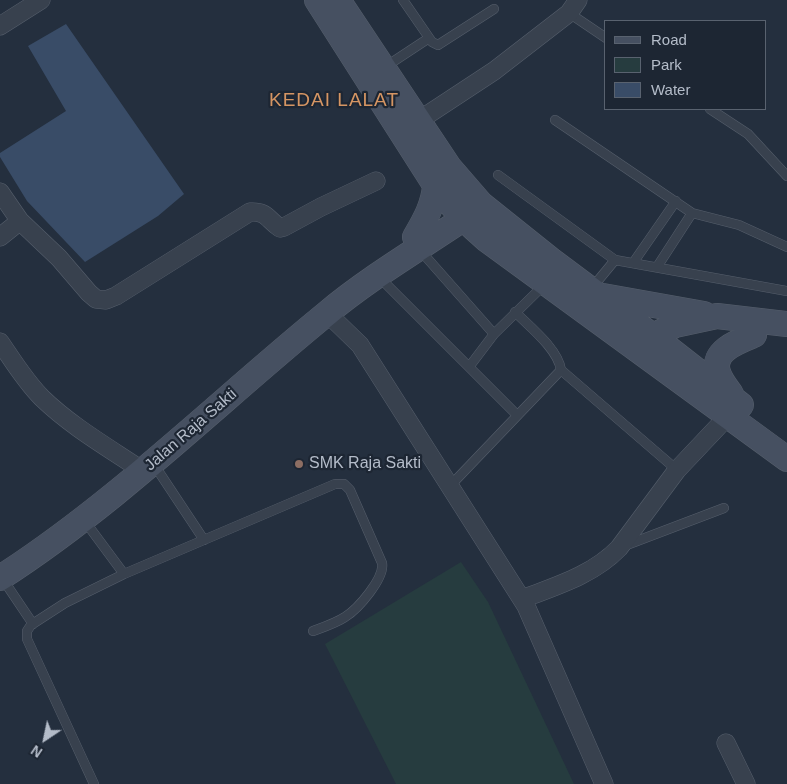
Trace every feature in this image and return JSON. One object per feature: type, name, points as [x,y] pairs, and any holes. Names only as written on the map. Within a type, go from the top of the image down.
[{"type":"main road","points":[[316,0],[435,184],[551,260],[595,292],[655,350]]},
{"type":"main road","points":[[343,2],[418,121],[450,167],[466,205],[487,240],[546,283],[655,350],[731,408],[787,459]]},
{"type":"main road","points":[[435,184],[434,198],[423,224],[420,243],[443,238],[487,240]]},
{"type":"main road","name":"Jalan Raja Sakti","points":[[1,578],[32,558],[148,467],[327,313],[420,243],[466,205]]},
{"type":"main road","points":[[595,292],[717,316],[787,324]]},
{"type":"main road","points":[[655,350],[661,332],[675,325],[717,316]]},
{"type":"main road","points":[[655,350],[691,336],[718,333],[754,335]]},
{"type":"main road","points":[[787,334],[761,333],[754,335],[728,348],[720,356],[717,364],[731,408],[787,441]]},
{"type":"street","points":[[0,26],[41,0]]},
{"type":"street","points":[[418,121],[494,71],[573,6]]},
{"type":"street","points":[[0,192],[20,221],[58,258],[89,293],[96,299],[106,300],[116,296],[250,212],[264,213],[280,228],[376,181]]},
{"type":"street","points":[[0,237],[20,221]]},
{"type":"street","points":[[327,313],[360,345],[522,598],[604,784]]},
{"type":"street","points":[[0,342],[19,371],[42,398],[73,423],[148,467]]},
{"type":"street","points":[[522,598],[573,579],[602,563],[619,548],[677,470],[731,408]]},
{"type":"street","points":[[726,743],[746,784]]},
{"type":"lane","points":[[403,0],[434,45],[441,44],[494,9]]},
{"type":"lane","points":[[573,6],[604,36]]},
{"type":"lane","points":[[384,68],[429,38]]},
{"type":"lane","points":[[712,110],[748,134],[787,176]]},
{"type":"lane","points":[[556,120],[692,213],[739,225],[787,246]]},
{"type":"lane","points":[[498,175],[615,260],[787,291]]},
{"type":"lane","points":[[633,263],[676,202]]},
{"type":"lane","points":[[657,267],[692,213]]},
{"type":"lane","points":[[420,243],[494,334]]},
{"type":"lane","points":[[595,292],[615,260]]},
{"type":"lane","points":[[377,275],[517,415]]},
{"type":"lane","points":[[469,367],[494,334],[546,283]]},
{"type":"lane","points":[[516,312],[552,350],[560,363],[561,370],[677,470]]},
{"type":"lane","points":[[450,486],[561,370]]},
{"type":"lane","points":[[148,467],[204,540]]},
{"type":"lane","points":[[94,784],[27,639],[27,631],[33,624],[66,603],[124,574],[335,484],[344,484],[348,486],[382,563],[383,570],[369,594],[346,616],[313,631]]},
{"type":"lane","points":[[619,548],[724,508]]},
{"type":"lane","points":[[82,518],[124,574]]},
{"type":"lane","points":[[1,578],[33,624]]},
{"type":"green space","points":[[461,562],[488,602],[574,784],[396,784],[325,644]]},
{"type":"water","points":[[66,24],[184,194],[158,216],[85,262],[27,201],[0,157],[0,153],[66,111],[28,46]]},
{"type":"place","name":"SMK Raja Sakti","points":[[299,464]]},
{"type":"district","name":"KEDAI LALAT","points":[[334,101]]}]
